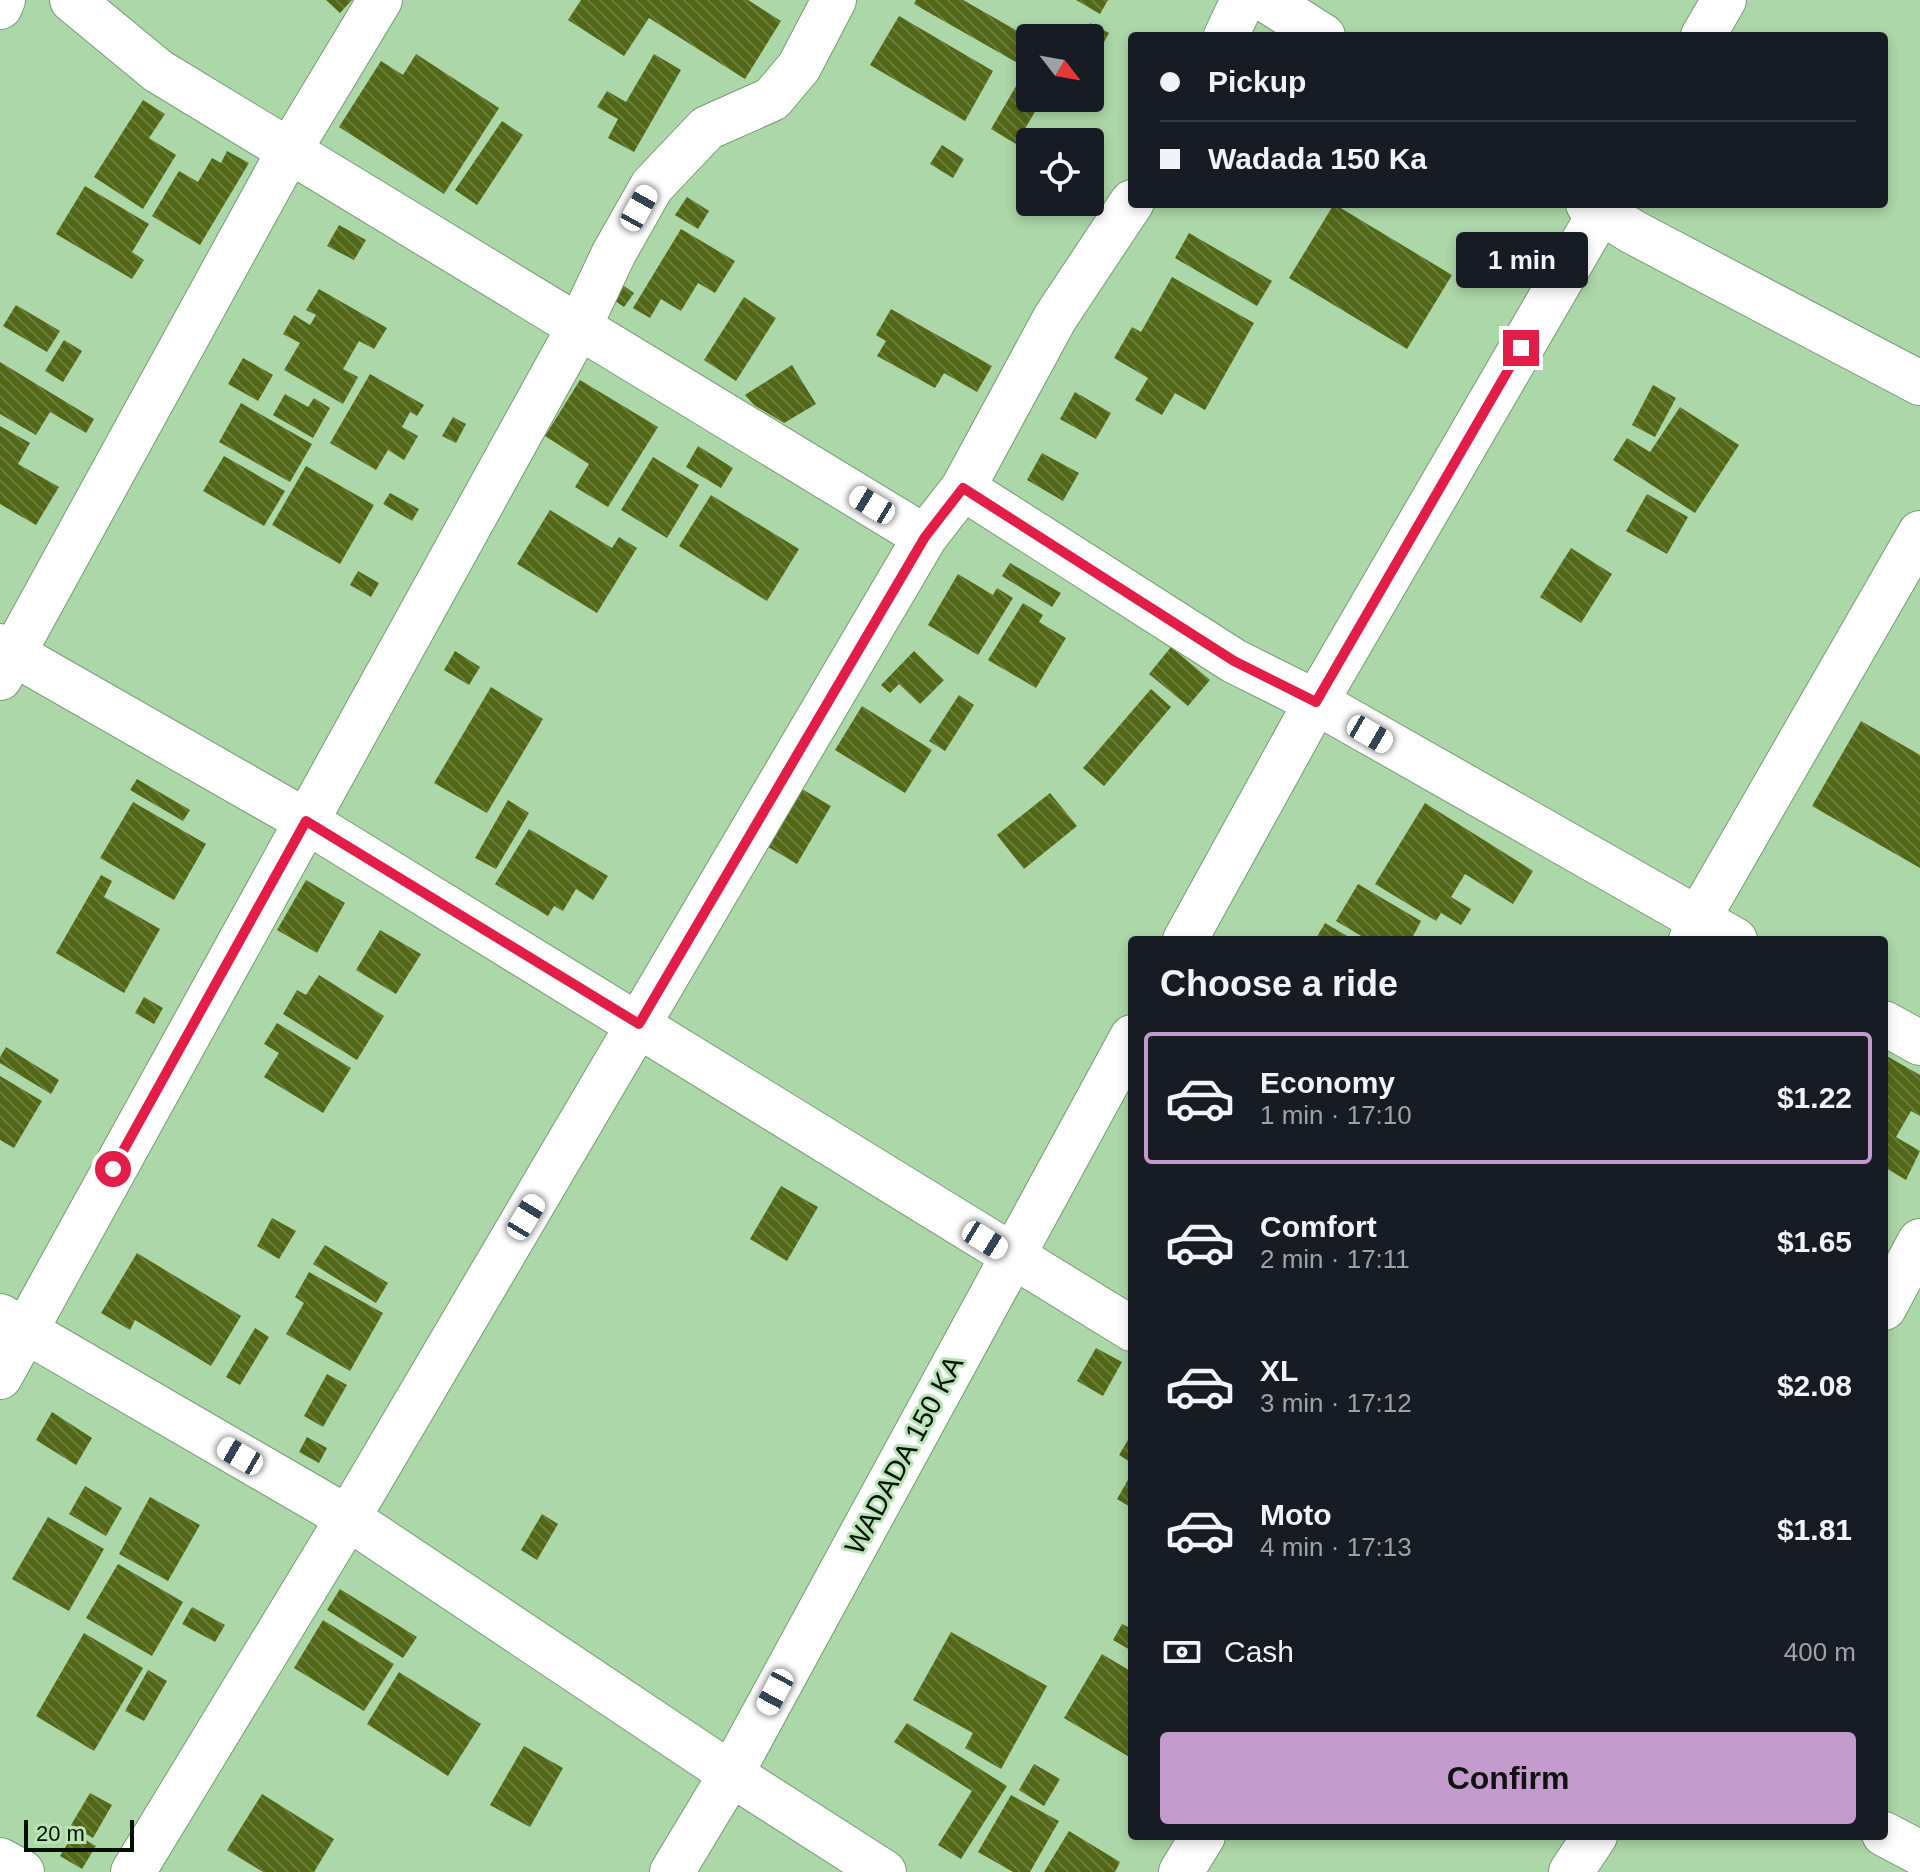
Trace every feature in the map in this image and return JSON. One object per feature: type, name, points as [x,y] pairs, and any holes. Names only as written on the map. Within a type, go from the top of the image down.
[{"type":"street","points":[[0,7],[3,0]]},
{"type":"street","points":[[72,0],[158,71],[925,537]]},
{"type":"street","points":[[380,0],[289,151],[4,659],[306,821],[1128,1327]]},
{"type":"street","points":[[0,1377],[12,1323],[306,821],[579,327],[614,253],[652,186],[707,128],[772,99],[799,67],[834,0]]},
{"type":"street","points":[[1228,32],[1243,0]]},
{"type":"street","points":[[1266,0],[1317,32]]},
{"type":"street","points":[[1705,32],[1724,0]]},
{"type":"street","points":[[133,1872],[348,1518],[925,537],[963,488],[1055,318],[1128,208]]},
{"type":"street","points":[[1187,936],[1316,702],[1597,208]]},
{"type":"street","points":[[1600,208],[1920,383]]},
{"type":"street","points":[[963,488],[1234,661],[1316,702],[1708,933],[1920,533]]},
{"type":"street","points":[[1888,1025],[1920,1043]]},
{"type":"street","name":"WADADA 150 KA","points":[[672,1872],[731,1774],[1128,1044]]},
{"type":"street","points":[[1888,1301],[1920,1241]]},
{"type":"street","points":[[12,1323],[348,1518],[731,1774],[884,1872]]},
{"type":"street","points":[[1888,1836],[1920,1853]]},
{"type":"street","points":[[1181,1872],[1201,1840]]},
{"type":"street","points":[[1571,1872],[1592,1840]]},
{"type":"street","points":[[0,1860],[22,1872]]},
{"type":"building","points":[[326,0],[352,0],[340,13]]},
{"type":"building","points":[[581,0],[748,0],[781,21],[745,79],[649,18],[624,56],[568,20]]},
{"type":"building","points":[[916,0],[963,0],[1016,30],[1016,62],[914,4]]},
{"type":"building","points":[[1076,0],[1108,0],[1100,14]]},
{"type":"building","points":[[899,16],[993,71],[965,121],[870,65]]},
{"type":"building","points":[[416,54],[499,108],[444,194],[339,127],[381,61],[403,75]]},
{"type":"building","points":[[654,54],[681,70],[634,152],[608,138],[618,119],[597,107],[607,91],[626,102]]},
{"type":"building","points":[[1016,86],[1016,112],[1035,112],[1025,128],[1016,128],[1016,144],[991,129]]},
{"type":"building","points":[[143,100],[165,114],[149,138],[176,155],[143,209],[94,177]]},
{"type":"building","points":[[502,121],[523,135],[477,205],[455,190]]},
{"type":"building","points":[[942,145],[964,159],[953,178],[930,164]]},
{"type":"building","points":[[227,151],[249,163],[200,245],[152,216],[179,171],[198,182],[212,158],[221,163]]},
{"type":"building","points":[[85,186],[149,224],[132,252],[144,260],[132,279],[56,234]]},
{"type":"building","points":[[687,197],[709,211],[698,229],[675,215]]},
{"type":"building","points":[[1332,208],[1341,208],[1452,275],[1407,349],[1289,278]]},
{"type":"building","points":[[339,225],[366,240],[354,260],[327,246]]},
{"type":"building","points":[[681,229],[735,261],[715,293],[698,283],[681,311],[661,299],[650,318],[633,308]]},
{"type":"building","points":[[1189,233],[1272,281],[1257,306],[1175,258]]},
{"type":"building","points":[[1172,277],[1254,323],[1205,410],[1175,393],[1162,415],[1135,400],[1148,378],[1114,358],[1132,327],[1141,332]]},
{"type":"building","points":[[621,284],[634,293],[624,307],[611,298]]},
{"type":"building","points":[[319,289],[387,328],[374,349],[359,341],[343,369],[358,377],[343,404],[284,370],[300,343],[283,334],[294,315],[310,325],[316,315],[306,310]]},
{"type":"building","points":[[744,297],[776,318],[736,381],[704,360]]},
{"type":"building","points":[[16,305],[60,331],[47,352],[3,326]]},
{"type":"building","points":[[891,309],[992,366],[977,392],[944,373],[935,388],[877,356],[886,341],[876,335]]},
{"type":"building","points":[[64,340],[82,351],[63,382],[45,371]]},
{"type":"building","points":[[243,358],[273,375],[258,401],[228,384]]},
{"type":"building","points":[[0,362],[94,419],[86,433],[50,412],[36,435],[0,414]]},
{"type":"building","points":[[792,365],[816,404],[784,423],[754,405],[745,395]]},
{"type":"building","points":[[370,374],[424,405],[417,416],[410,412],[402,427],[418,436],[404,460],[388,450],[376,470],[330,443]]},
{"type":"building","points":[[580,380],[658,427],[608,507],[575,487],[589,464],[545,436]]},
{"type":"building","points":[[1653,385],[1676,398],[1655,437],[1632,425]]},
{"type":"building","points":[[1075,392],[1111,413],[1096,439],[1060,419]]},
{"type":"building","points":[[285,394],[308,407],[314,398],[330,408],[313,438],[273,415]]},
{"type":"building","points":[[241,403],[312,444],[290,482],[219,442]]},
{"type":"building","points":[[1680,407],[1739,445],[1695,513],[1613,460],[1627,438],[1650,452]]},
{"type":"building","points":[[453,417],[466,424],[456,443],[442,436]]},
{"type":"building","points":[[0,426],[30,443],[18,464],[59,487],[36,525],[0,504]]},
{"type":"building","points":[[698,446],[733,468],[721,488],[686,467]]},
{"type":"building","points":[[1042,453],[1079,473],[1063,501],[1027,480]]},
{"type":"building","points":[[224,456],[285,491],[264,526],[203,491]]},
{"type":"building","points":[[653,457],[699,485],[667,538],[621,510]]},
{"type":"building","points":[[306,466],[374,505],[340,564],[272,525]]},
{"type":"building","points":[[390,493],[419,509],[412,521],[383,504]]},
{"type":"building","points":[[1647,494],[1688,517],[1667,554],[1626,531]]},
{"type":"building","points":[[711,495],[799,549],[767,601],[679,546]]},
{"type":"building","points":[[550,510],[612,548],[619,537],[637,548],[597,613],[517,564]]},
{"type":"building","points":[[1571,548],[1612,574],[1581,623],[1540,597]]},
{"type":"building","points":[[1010,563],[1061,593],[1052,607],[1002,576]]},
{"type":"building","points":[[358,571],[379,583],[371,597],[350,585]]},
{"type":"building","points":[[958,574],[993,595],[997,588],[1013,598],[978,655],[928,625]]},
{"type":"building","points":[[1023,603],[1043,615],[1039,622],[1066,638],[1036,688],[988,660]]},
{"type":"building","points":[[1171,647],[1210,680],[1188,706],[1149,674]]},
{"type":"building","points":[[455,651],[480,667],[469,685],[444,670]]},
{"type":"building","points":[[914,651],[944,680],[920,704],[899,684],[890,693],[881,685]]},
{"type":"building","points":[[491,687],[543,719],[487,813],[434,783]]},
{"type":"building","points":[[1151,689],[1171,707],[1104,786],[1083,768]]},
{"type":"building","points":[[959,695],[974,705],[945,751],[929,741]]},
{"type":"building","points":[[862,706],[932,750],[905,793],[835,750]]},
{"type":"building","points":[[1861,721],[1920,755],[1920,868],[1812,806]]},
{"type":"building","points":[[137,779],[190,810],[183,821],[130,790]]},
{"type":"building","points":[[795,785],[831,806],[797,864],[760,842]]},
{"type":"building","points":[[1050,793],[1077,826],[1024,869],[997,835]]},
{"type":"building","points":[[508,800],[529,813],[496,869],[475,858]]},
{"type":"building","points":[[133,802],[206,844],[174,900],[100,858]]},
{"type":"building","points":[[1425,803],[1533,871],[1513,904],[1465,874],[1451,897],[1471,909],[1461,925],[1441,913],[1436,921],[1375,884]]},
{"type":"building","points":[[529,829],[608,876],[593,900],[576,889],[563,911],[554,906],[548,916],[495,884]]},
{"type":"building","points":[[101,875],[112,881],[104,897],[160,929],[124,993],[56,953]]},
{"type":"building","points":[[306,880],[345,903],[317,953],[277,930]]},
{"type":"building","points":[[1358,884],[1421,921],[1413,936],[1361,936],[1336,921]]},
{"type":"building","points":[[1325,923],[1347,936],[1317,936]]},
{"type":"building","points":[[380,930],[421,954],[396,994],[356,970]]},
{"type":"building","points":[[319,975],[384,1016],[357,1060],[283,1014],[297,990],[306,995]]},
{"type":"building","points":[[144,997],[163,1008],[154,1024],[135,1013]]},
{"type":"building","points":[[277,1023],[351,1068],[323,1113],[264,1077],[279,1053],[264,1044]]},
{"type":"building","points":[[6,1047],[59,1080],[51,1094],[0,1063]]},
{"type":"building","points":[[1888,1057],[1920,1075],[1920,1116],[1911,1111],[1896,1137],[1920,1151],[1906,1180],[1888,1169]]},
{"type":"building","points":[[0,1076],[42,1101],[14,1148],[0,1140]]},
{"type":"building","points":[[781,1186],[818,1207],[787,1261],[750,1239]]},
{"type":"building","points":[[272,1218],[296,1231],[279,1259],[257,1246]]},
{"type":"building","points":[[325,1245],[388,1283],[376,1303],[313,1264]]},
{"type":"building","points":[[137,1253],[241,1316],[211,1366],[135,1320],[130,1330],[101,1313]]},
{"type":"building","points":[[309,1272],[383,1313],[350,1371],[286,1334],[304,1303],[295,1297]]},
{"type":"building","points":[[255,1328],[269,1337],[240,1385],[226,1377]]},
{"type":"building","points":[[1096,1348],[1122,1362],[1103,1396],[1077,1381]]},
{"type":"building","points":[[327,1374],[347,1385],[323,1427],[304,1416]]},
{"type":"building","points":[[52,1412],[92,1438],[76,1465],[36,1440]]},
{"type":"building","points":[[307,1437],[327,1448],[319,1463],[299,1452]]},
{"type":"building","points":[[1128,1440],[1128,1461],[1119,1455]]},
{"type":"building","points":[[1128,1480],[1128,1506],[1117,1499]]},
{"type":"building","points":[[85,1486],[122,1508],[106,1536],[69,1514]]},
{"type":"building","points":[[150,1497],[200,1525],[168,1581],[119,1554]]},
{"type":"building","points":[[542,1514],[558,1524],[537,1560],[521,1550]]},
{"type":"building","points":[[48,1517],[104,1549],[69,1611],[12,1579]]},
{"type":"building","points":[[118,1564],[183,1602],[152,1656],[86,1618]]},
{"type":"building","points":[[340,1589],[417,1637],[403,1658],[327,1610]]},
{"type":"building","points":[[192,1607],[225,1625],[215,1642],[182,1624]]},
{"type":"building","points":[[323,1620],[394,1664],[364,1711],[294,1668]]},
{"type":"building","points":[[1122,1624],[1128,1627],[1128,1649],[1113,1640]]},
{"type":"building","points":[[951,1632],[1047,1686],[1001,1769],[965,1748],[973,1733],[913,1700]]},
{"type":"building","points":[[84,1633],[143,1668],[94,1751],[36,1716]]},
{"type":"building","points":[[1102,1654],[1128,1670],[1128,1756],[1064,1718]]},
{"type":"building","points":[[148,1670],[167,1681],[144,1721],[125,1711]]},
{"type":"building","points":[[399,1672],[481,1724],[448,1776],[367,1724]]},
{"type":"building","points":[[907,1723],[1007,1786],[961,1859],[938,1845],[972,1791],[894,1742]]},
{"type":"building","points":[[524,1746],[563,1768],[530,1827],[490,1805]]},
{"type":"building","points":[[1034,1764],[1060,1779],[1044,1806],[1019,1790]]},
{"type":"building","points":[[90,1793],[112,1805],[93,1838],[71,1825]]},
{"type":"building","points":[[262,1794],[334,1839],[314,1872],[263,1872],[227,1850]]},
{"type":"building","points":[[1011,1795],[1059,1821],[1030,1872],[1013,1872],[978,1852]]},
{"type":"building","points":[[1069,1831],[1120,1862],[1115,1872],[1044,1872]]},
{"type":"building","points":[[74,1833],[96,1846],[82,1869],[60,1856]]},
{"type":"route","points":[[113,1169],[306,821],[639,1024],[925,537],[963,488],[1234,661],[1316,702],[1521,348]]}]
